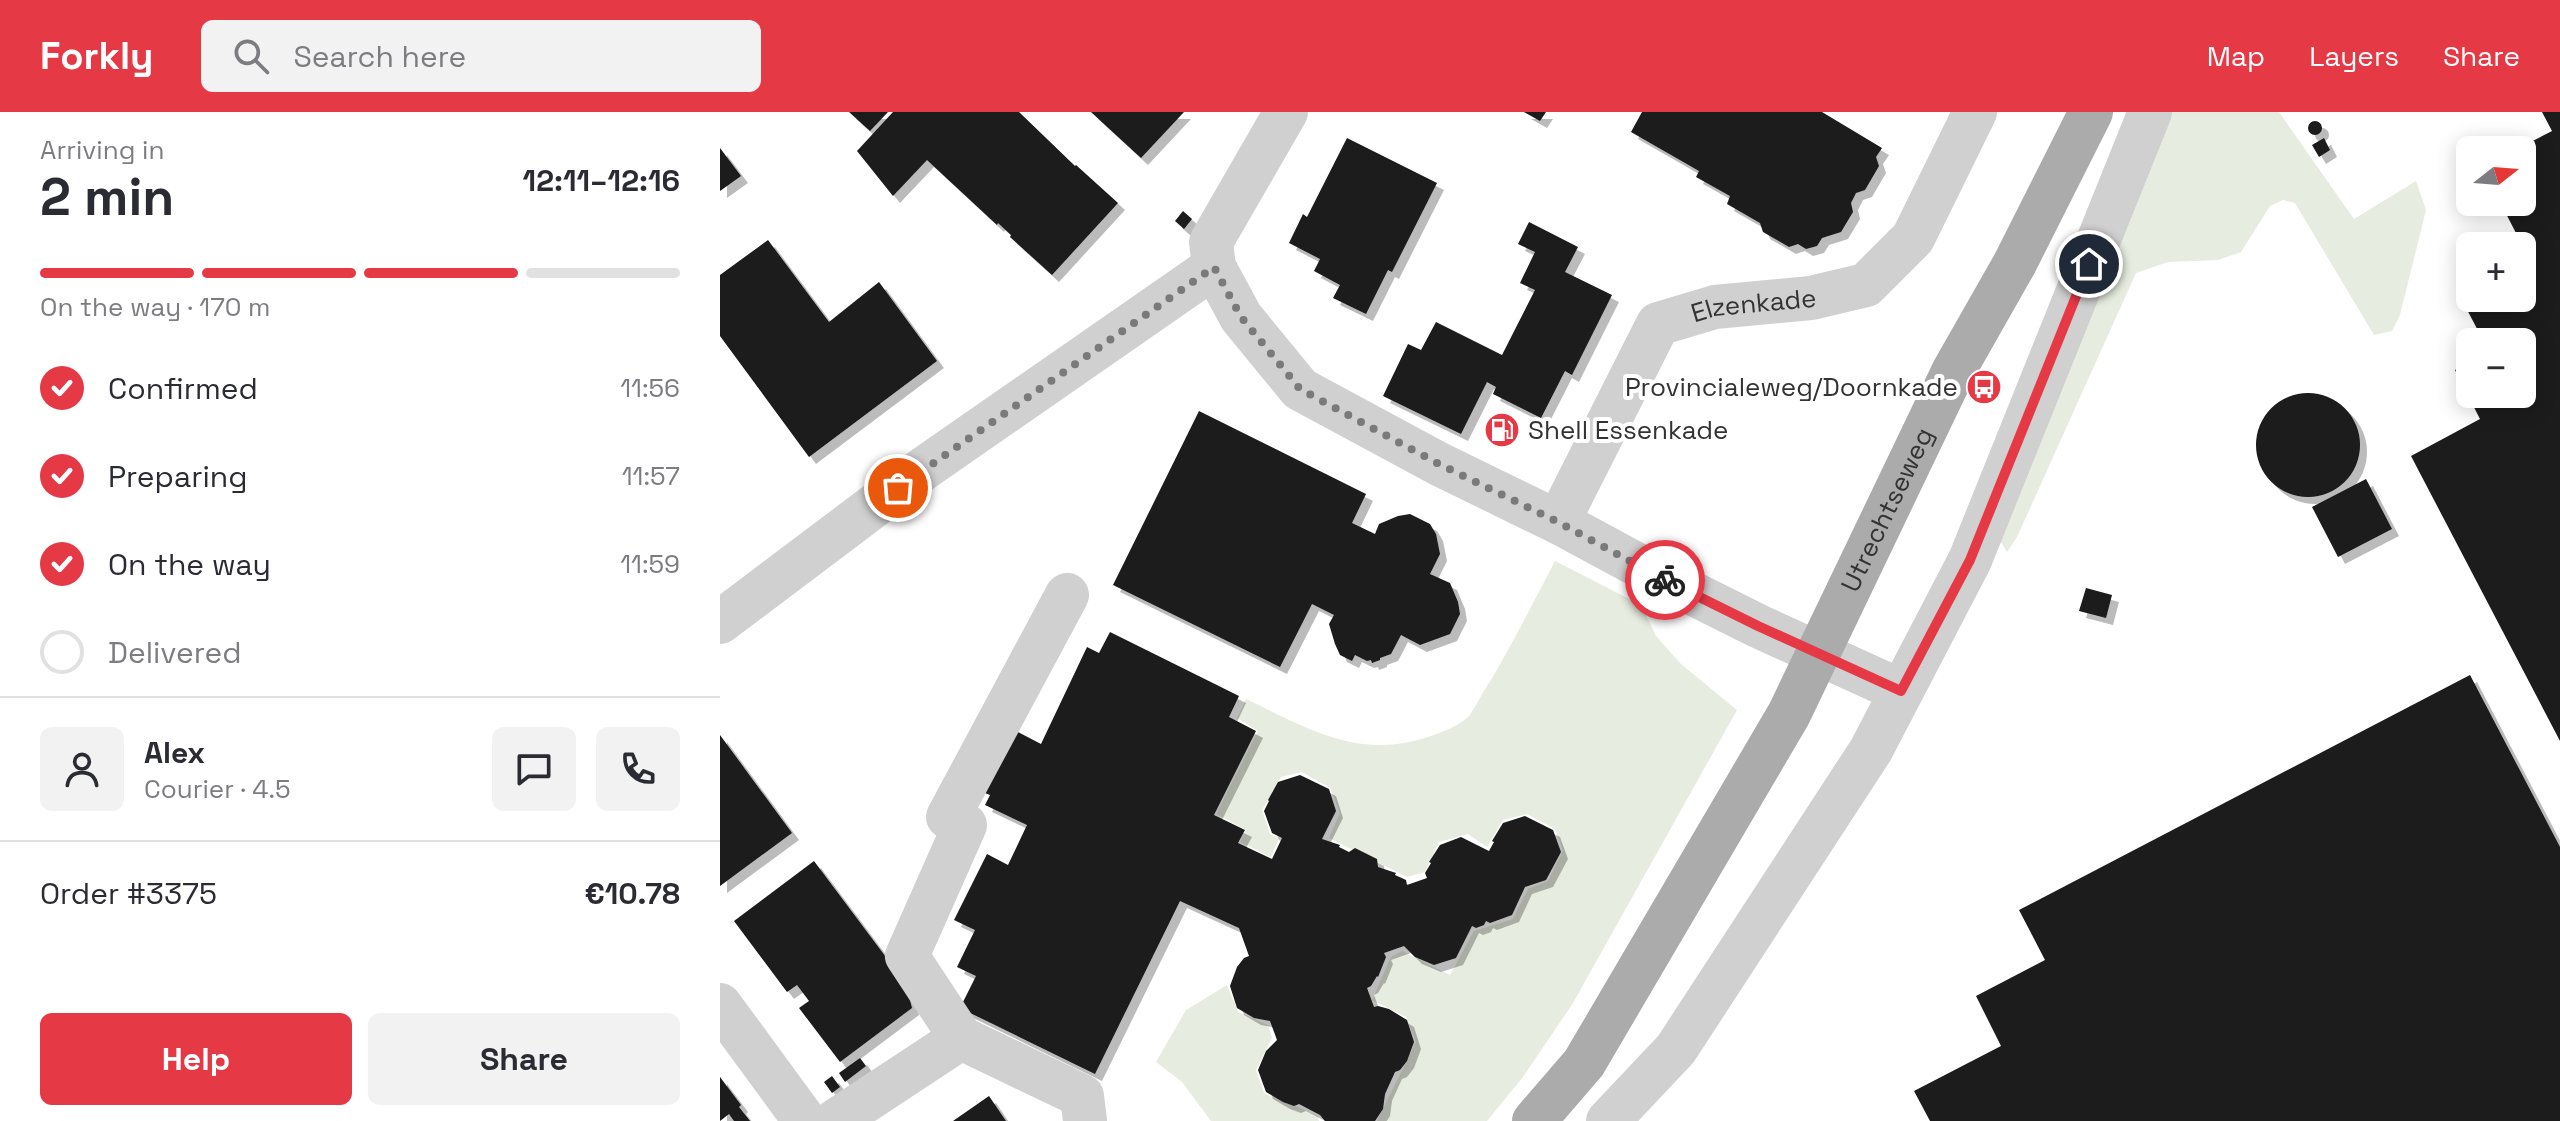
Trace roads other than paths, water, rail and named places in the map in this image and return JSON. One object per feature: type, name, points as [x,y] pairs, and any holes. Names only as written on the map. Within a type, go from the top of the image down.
[{"type":"main road","name":"Utrechtseweg","points":[[1534,1121],[1584,1063],[1789,714],[1953,372],[2015,263],[2091,112]]},
{"type":"street","points":[[1286,112],[1211,242],[1214,267],[1241,317],[1300,389],[1660,577],[1901,691]]},
{"type":"street","name":"Elzenkade","points":[[1558,522],[1658,324],[1715,307],[1811,298],[1866,285],[1913,238],[1975,112]]},
{"type":"street","points":[[1608,1121],[1676,1049],[1871,750],[1970,560],[2150,112]]},
{"type":"street","points":[[720,622],[923,469],[1214,267]]},
{"type":"street","points":[[1067,595],[948,817],[965,825],[907,956],[961,1038],[1082,1096],[1085,1121]]},
{"type":"street","points":[[720,1005],[805,1121]]},
{"type":"street","points":[[835,1121],[961,1038]]},
{"type":"place","name":"Provincialeweg/Doornkade","points":[[1984,387]]},
{"type":"place","name":"Shell Essenkade","points":[[1502,430]]}]
